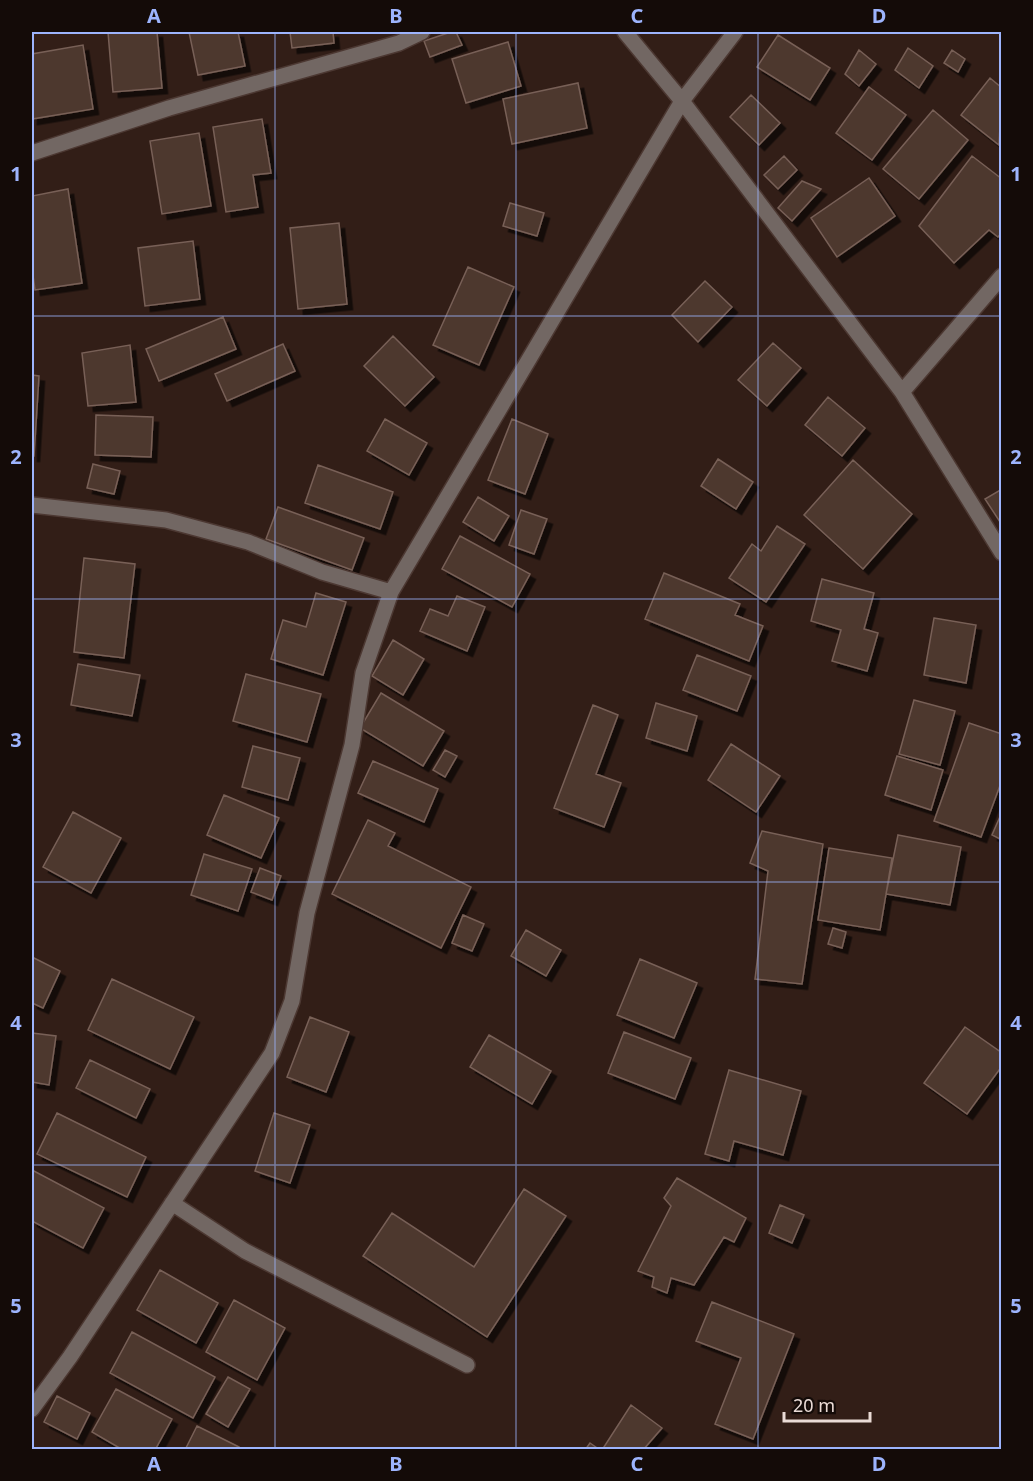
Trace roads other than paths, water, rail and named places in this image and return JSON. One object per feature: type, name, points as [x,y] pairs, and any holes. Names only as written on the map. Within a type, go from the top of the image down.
[{"type":"street","points":[[32,153],[169,108],[399,43],[422,32]]},
{"type":"street","points":[[625,32],[682,100],[902,392],[1002,553]]},
{"type":"street","points":[[32,1409],[70,1357],[272,1053],[292,1001],[307,913],[352,745],[363,673],[391,592],[682,100],[735,32]]},
{"type":"street","points":[[902,392],[1002,276]]},
{"type":"street","points":[[32,505],[165,520],[248,542],[322,572],[391,592]]},
{"type":"street","points":[[172,1203],[245,1251],[467,1365]]}]
